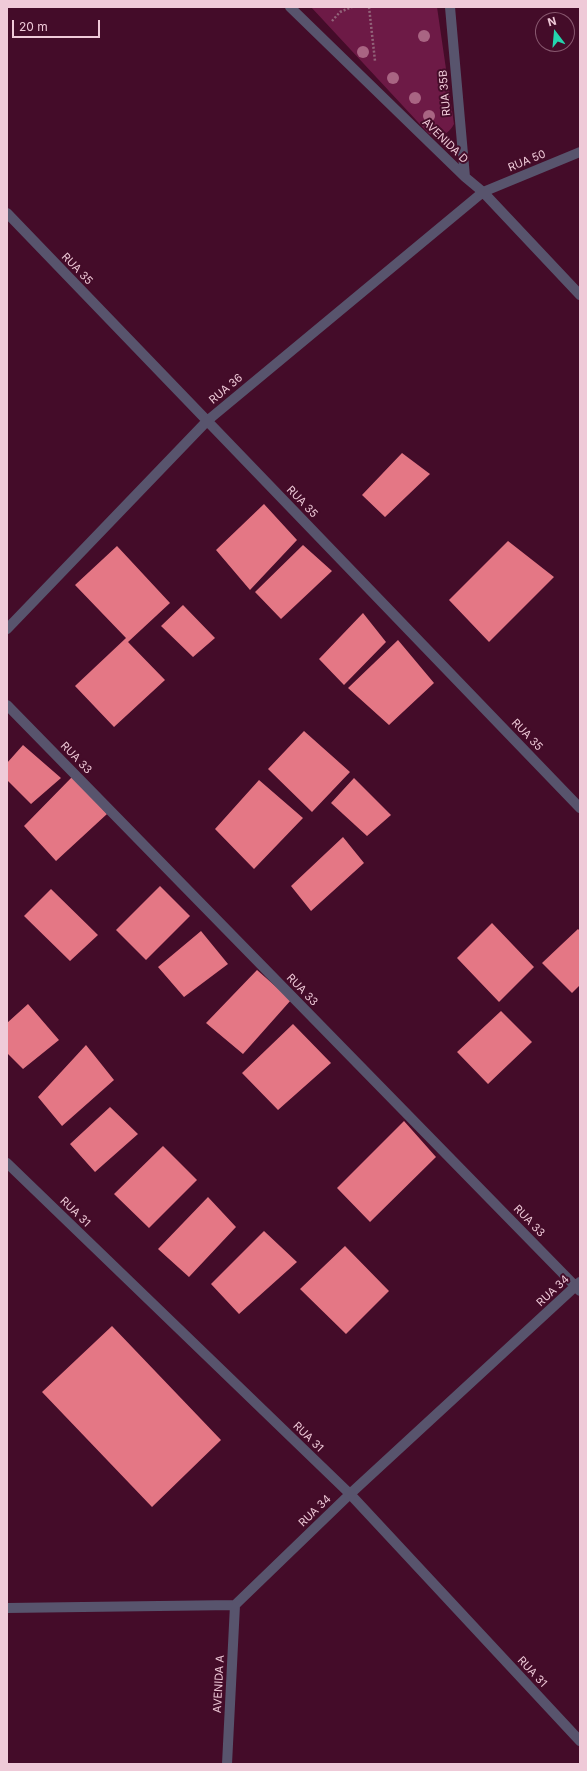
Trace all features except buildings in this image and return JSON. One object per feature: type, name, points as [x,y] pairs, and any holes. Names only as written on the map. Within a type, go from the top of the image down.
[{"type":"street","name":"AVENIDA D","points":[[290,7],[464,176],[483,192],[580,295]]},
{"type":"street","name":"RUA 35B","points":[[450,7],[464,176]]},
{"type":"street","name":"RUA 50","points":[[483,192],[580,152]]},
{"type":"street","name":"RUA 36","points":[[7,629],[207,420],[483,192]]},
{"type":"street","name":"RUA 35","points":[[7,213],[580,808]]},
{"type":"street","name":"RUA 33","points":[[7,705],[579,1287]]},
{"type":"street","name":"RUA 31","points":[[7,1163],[350,1494],[580,1741]]},
{"type":"street","name":"RUA 34","points":[[235,1604],[350,1494],[579,1287]]},
{"type":"street","points":[[7,1608],[235,1604]]},
{"type":"street","name":"AVENIDA A","points":[[227,1764],[235,1604]]},
{"type":"path","points":[[331,22],[340,12],[352,7]]},
{"type":"path","points":[[369,7],[375,63]]},
{"type":"shaded area","points":[[311,7],[437,7],[454,124],[451,129],[438,137],[429,134]]}]
